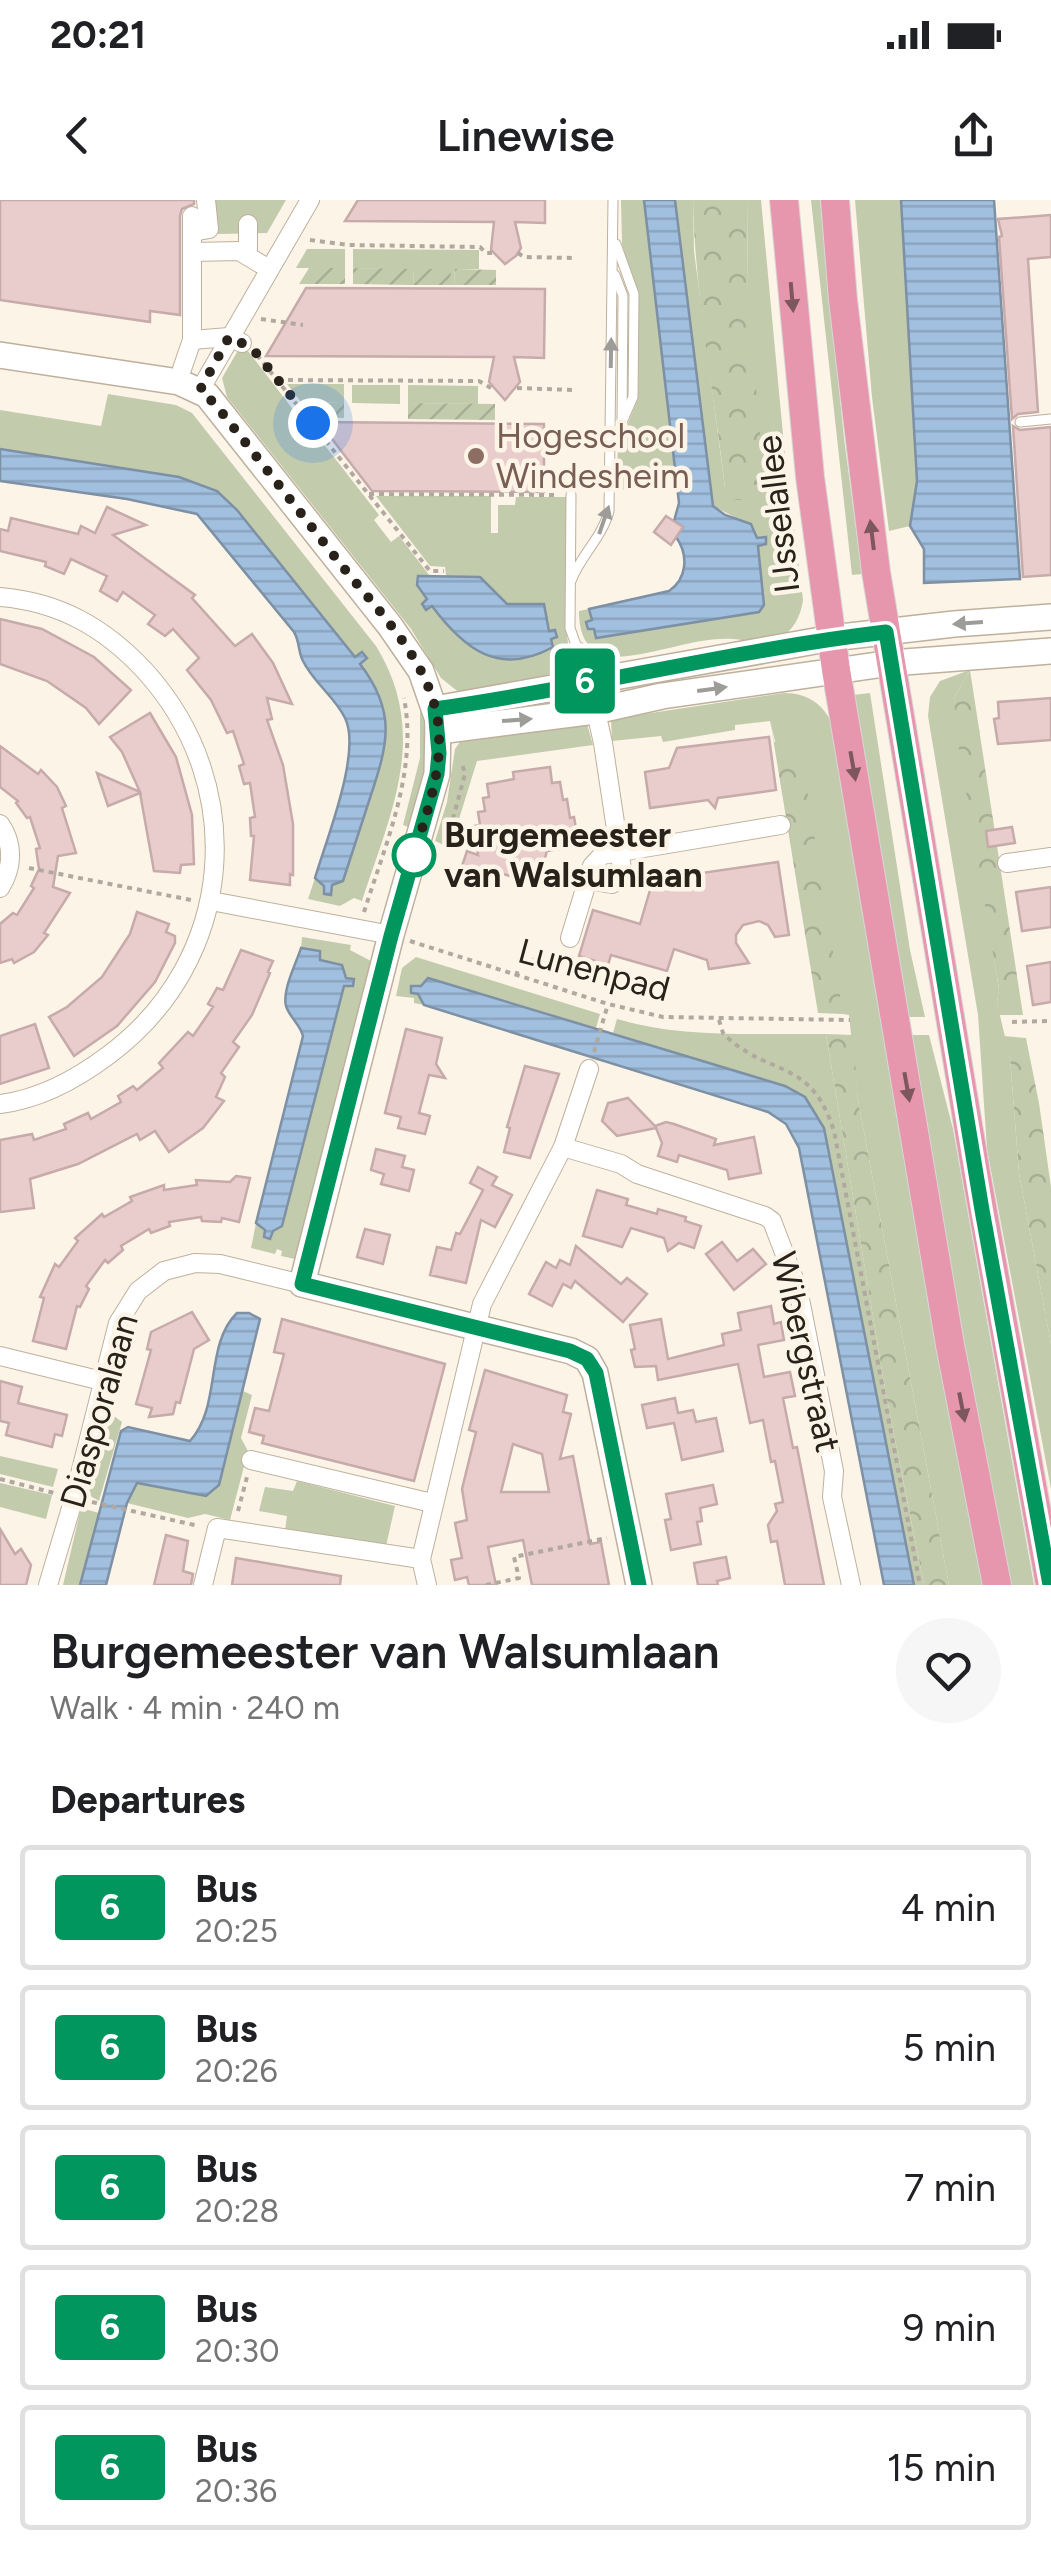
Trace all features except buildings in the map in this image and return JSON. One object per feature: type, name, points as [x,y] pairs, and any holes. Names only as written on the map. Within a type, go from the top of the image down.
[{"type":"main road","name":"IJsselallee","points":[[784,200],[810,477],[836,670],[950,1346],[997,1585]]},
{"type":"main road","points":[[835,200],[846,319],[886,632],[982,1210],[1050,1585]]},
{"type":"street","points":[[192,233],[209,229],[206,200]]},
{"type":"street","points":[[200,390],[235,340],[241,316],[270,269],[297,236],[310,200]]},
{"type":"street","points":[[248,224],[248,256]]},
{"type":"street","points":[[192,233],[239,250],[270,269]]},
{"type":"street","points":[[182,369],[192,340],[192,233]]},
{"type":"street","points":[[192,340],[235,340]]},
{"type":"street","points":[[0,355],[179,382],[200,390],[390,626],[421,671],[437,720],[437,774],[372,931],[302,1284],[570,1351],[592,1365],[639,1585]]},
{"type":"street","points":[[0,597],[30,601],[76,616],[124,650],[168,698],[198,756],[216,827],[211,900],[185,968],[170,993],[136,1035],[78,1078],[0,1104]]},
{"type":"street","points":[[437,720],[588,680],[832,638],[1051,617]]},
{"type":"street","points":[[437,720],[596,712],[662,696],[836,670],[1051,652]]},
{"type":"street","points":[[586,880],[606,885],[616,882],[622,869],[588,680]]},
{"type":"street","points":[[0,824],[10,846],[10,864],[0,888]]},
{"type":"street","points":[[570,938],[586,880],[598,858],[781,825]]},
{"type":"street","points":[[1007,863],[1051,856]]},
{"type":"street","points":[[211,900],[372,931]]},
{"type":"street","points":[[427,1585],[421,1559],[475,1327],[489,1288],[563,1147],[589,1069]]},
{"type":"street","name":"Wibergstraat","points":[[563,1147],[621,1164],[637,1174],[772,1221],[798,1288],[834,1471],[832,1497],[850,1585]]},
{"type":"street","name":"Diasporalaan","points":[[48,1585],[102,1380],[126,1306],[146,1282],[164,1271],[206,1262],[302,1284]]},
{"type":"street","points":[[0,1356],[102,1380]]},
{"type":"street","points":[[251,1460],[432,1503]]},
{"type":"street","points":[[204,1585],[225,1529],[421,1559]]},
{"type":"lane","points":[[570,582],[606,522],[613,200]]},
{"type":"lane","points":[[610,451],[633,398],[634,294],[613,236]]},
{"type":"lane","points":[[612,268],[623,296],[622,426]]},
{"type":"lane","points":[[1020,422],[1051,419]]},
{"type":"lane","points":[[571,495],[570,628],[588,680]]},
{"type":"lane","points":[[575,641],[596,661],[630,672]]},
{"type":"path","points":[[297,236],[349,245],[480,246],[486,253],[492,253]]},
{"type":"path","points":[[518,253],[524,257],[574,258]]},
{"type":"path","points":[[241,316],[303,324]]},
{"type":"path","points":[[235,340],[252,348],[430,571],[444,571]]},
{"type":"path","points":[[277,380],[479,382],[491,388]]},
{"type":"path","points":[[517,388],[573,390]]},
{"type":"path","points":[[369,494],[571,495]]},
{"type":"path","points":[[372,931],[404,779],[408,746],[403,693]]},
{"type":"path","points":[[372,931],[404,809]]},
{"type":"path","points":[[10,864],[194,901],[211,900]]},
{"type":"path","name":"Lunenpad","points":[[372,931],[608,1004],[663,1017],[850,1020]]},
{"type":"path","points":[[516,976],[522,957],[550,965],[559,962],[570,938]]},
{"type":"path","points":[[589,1069],[608,1004]]},
{"type":"path","points":[[719,1020],[730,1040],[790,1070],[827,1108],[920,1585]]},
{"type":"path","points":[[1012,1022],[1051,1021]]},
{"type":"path","points":[[100,1504],[177,1524],[225,1529],[251,1460]]},
{"type":"path","points":[[0,1479],[74,1498]]},
{"type":"path","points":[[486,1585],[519,1578],[514,1557],[628,1534]]},
{"type":"green space","points":[[214,200],[286,200],[267,233],[218,234]]},
{"type":"green space","points":[[621,200],[644,200],[678,486],[616,490],[618,447],[638,399],[639,300],[622,244]]},
{"type":"green space","points":[[675,200],[693,200],[694,251],[725,488],[748,293],[747,200],[761,200],[803,600],[793,627],[773,640],[717,639],[638,655],[606,657],[593,650],[585,639],[579,611],[589,609],[592,620],[586,623],[588,629],[593,628],[595,638],[764,605],[754,527],[713,506]]},
{"type":"green space","points":[[693,200],[747,200],[748,293],[765,489],[751,501],[729,499],[725,488],[701,308]]},
{"type":"green space","points":[[811,200],[820,200],[862,574],[852,575]]},
{"type":"green space","points":[[855,200],[901,200],[917,481],[910,526],[889,531],[872,397]]},
{"type":"green space","points":[[307,249],[345,249],[345,268],[296,268]]},
{"type":"green space","points":[[353,249],[479,250],[479,269],[455,269],[454,285],[450,285],[450,269],[414,269],[410,285],[410,270],[353,268]]},
{"type":"green space","points":[[309,268],[345,268],[345,284],[299,284]]},
{"type":"green space","points":[[353,268],[410,269],[410,285],[353,284]]},
{"type":"green space","points":[[414,269],[451,269],[450,285],[413,285]]},
{"type":"green space","points":[[455,269],[496,270],[496,285],[454,285]]},
{"type":"green space","points":[[240,347],[248,351],[298,416],[302,416],[379,515],[374,520],[391,542],[399,536],[430,576],[418,576],[417,585],[428,599],[422,604],[432,605],[497,659],[521,657],[556,637],[555,630],[550,631],[548,619],[507,604],[480,577],[446,576],[445,567],[430,566],[376,496],[491,496],[491,533],[498,533],[498,505],[515,505],[516,497],[566,497],[566,629],[573,676],[461,694],[441,678],[411,629],[227,397],[222,378]]},
{"type":"green space","points":[[287,384],[344,384],[344,403],[301,402]]},
{"type":"green space","points":[[352,385],[400,385],[400,404],[352,403]]},
{"type":"green space","points":[[408,385],[478,386],[478,404],[408,403]]},
{"type":"green space","points":[[108,394],[176,405],[192,413],[376,646],[401,710],[403,742],[393,804],[362,901],[354,898],[340,906],[308,899],[315,878],[331,894],[371,678],[360,664],[366,659],[356,657],[237,510],[217,491],[179,477],[0,449],[0,410],[101,426]]},
{"type":"green space","points":[[301,402],[344,403],[344,418],[313,417]]},
{"type":"green space","points":[[408,403],[495,404],[495,420],[408,419]]},
{"type":"green space","points":[[970,670],[954,698],[999,990],[997,1003],[1010,1058],[1019,1173],[1051,1344],[1051,1489],[987,1149],[978,1015],[928,716],[930,697],[940,681]]},
{"type":"green space","points":[[970,670],[1023,1015],[999,1015],[997,1003],[999,989],[957,738],[954,698]]},
{"type":"green space","points":[[784,693],[815,702],[834,727],[854,864],[985,1585],[949,1585],[858,1100],[849,1015],[843,1014],[770,721],[663,742],[661,736],[612,741],[611,719]]},
{"type":"green space","points":[[870,693],[910,950],[925,1017],[908,1017],[853,695]]},
{"type":"green space","points":[[420,703],[427,750],[411,828],[403,825],[420,758]]},
{"type":"green space","points":[[770,720],[774,742],[799,739],[843,1014],[818,1013]]},
{"type":"green space","points":[[587,724],[593,745],[477,761],[450,848],[435,841],[447,802],[455,749],[462,739]]},
{"type":"green space","points":[[302,937],[351,945],[350,950],[371,961],[295,1259],[281,1256],[282,1251],[277,1249],[275,1254],[251,1248],[256,1223],[271,1238],[344,985],[353,986],[354,980],[320,960],[319,951],[301,948]]},
{"type":"green space","points":[[416,957],[600,1014],[596,1028],[433,979],[412,986],[424,1005],[414,1003],[414,998],[396,996],[402,968]]},
{"type":"green space","points":[[617,1019],[695,1032],[826,1034],[885,1389],[924,1585],[914,1585],[824,1128],[785,1086],[613,1033]]},
{"type":"green space","points":[[826,1034],[853,1035],[858,1100],[949,1585],[924,1585],[885,1389]]},
{"type":"green space","points":[[911,1035],[929,1035],[953,1129],[1034,1585],[1009,1585],[926,1138]]},
{"type":"green space","points":[[1003,1036],[1026,1038],[1039,1103],[1051,1187],[1051,1344],[1019,1173],[1010,1058]]},
{"type":"green space","points":[[243,1391],[252,1395],[241,1438],[248,1451],[230,1520],[205,1514],[188,1518],[127,1503],[137,1482],[206,1495],[219,1484]]},
{"type":"green space","points":[[107,1403],[114,1405],[114,1416],[122,1422],[99,1501],[87,1494]]},
{"type":"green space","points":[[0,1456],[58,1469],[53,1487],[0,1474]]},
{"type":"green space","points":[[297,1481],[395,1506],[386,1546],[285,1530],[287,1516],[259,1511],[265,1487],[293,1491]]},
{"type":"green space","points":[[0,1483],[52,1495],[46,1519],[0,1507]]},
{"type":"green space","points":[[81,1508],[99,1513],[80,1585],[63,1585]]},
{"type":"water","points":[[644,200],[675,200],[713,506],[751,524],[757,538],[766,537],[766,544],[758,546],[764,605],[759,612],[596,638],[594,629],[588,629],[586,622],[592,620],[589,609],[669,591],[680,580],[684,566],[683,551],[676,537],[683,527],[674,521],[679,503]]},
{"type":"water","points":[[901,200],[994,200],[1020,579],[924,583],[924,549],[910,526],[917,481]]},
{"type":"water","points":[[0,449],[179,477],[217,491],[237,510],[355,657],[362,652],[367,658],[360,664],[380,698],[385,745],[343,881],[332,885],[331,895],[324,894],[324,886],[315,878],[341,796],[349,733],[341,710],[303,661],[294,632],[197,514],[127,499],[0,481]]},
{"type":"water","points":[[418,576],[480,577],[507,604],[544,604],[549,631],[555,630],[557,637],[551,639],[553,647],[516,659],[484,654],[457,635],[432,606],[426,610],[422,604],[427,599],[417,585]]},
{"type":"water","points":[[301,948],[320,951],[320,960],[342,965],[346,978],[354,979],[353,986],[344,986],[282,1226],[273,1231],[270,1239],[264,1237],[265,1230],[256,1223],[303,1036],[285,1000]]},
{"type":"water","points":[[428,978],[785,1086],[805,1097],[824,1128],[914,1585],[884,1585],[799,1148],[786,1124],[768,1112],[424,1005],[418,994],[411,993],[411,986],[421,986]]},
{"type":"water","points":[[237,1313],[249,1313],[260,1319],[219,1485],[206,1496],[137,1483],[127,1503],[106,1585],[80,1585],[121,1431],[128,1427],[190,1441],[206,1411],[220,1342]]},
{"type":"bus line","name":"6","points":[[639,1585],[596,1373],[587,1359],[570,1351],[302,1284],[391,936],[437,774],[435,709],[630,672],[886,632],[982,1210],[1050,1585]]},
{"type":"place","name":"Hogeschool Windesheim","points":[[476,456]]},
{"type":"place","name":"Burgemeester van Walsumlaan","points":[[414,855]]},
{"type":"route","points":[[313,423],[252,348],[229,337],[200,390],[390,626],[421,671],[432,697],[438,720],[437,774],[411,865],[414,855]]}]
